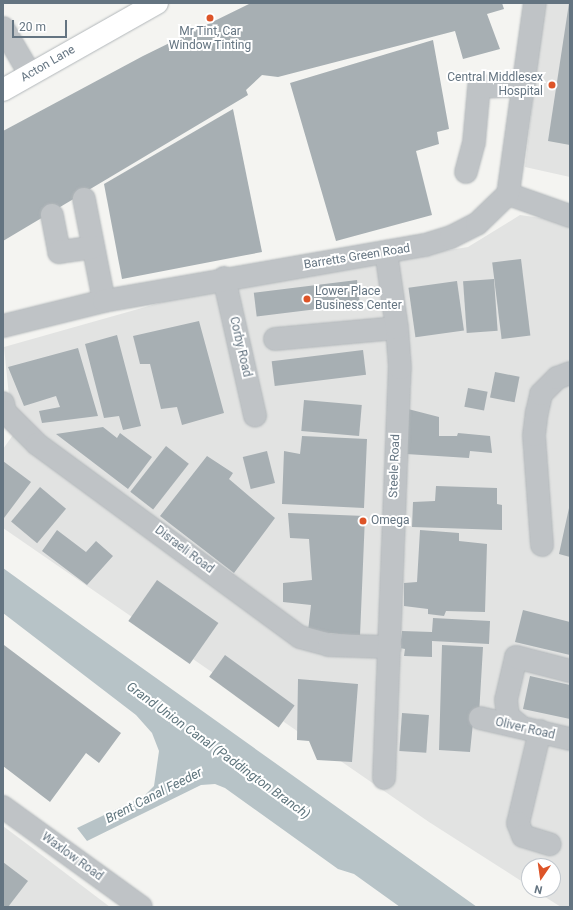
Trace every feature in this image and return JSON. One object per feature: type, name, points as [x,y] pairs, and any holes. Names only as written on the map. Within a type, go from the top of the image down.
[{"type":"main road","name":"Acton Lane","points":[[3,90],[157,3]]},
{"type":"street","points":[[535,3],[508,194],[570,216]]},
{"type":"street","points":[[3,28],[30,74]]},
{"type":"street","points":[[466,172],[474,142],[479,87],[524,85]]},
{"type":"street","name":"Barretts Green Road","points":[[3,326],[104,301],[224,278],[425,245],[451,237],[477,224],[508,194]]},
{"type":"street","points":[[84,199],[104,301]]},
{"type":"street","points":[[52,215],[59,252],[94,247]]},
{"type":"street","name":"Steele Road","points":[[384,778],[400,368],[397,328],[386,252]]},
{"type":"street","name":"Corby Road","points":[[224,278],[255,416]]},
{"type":"street","points":[[275,339],[397,328]]},
{"type":"street","points":[[542,545],[534,434],[537,412],[541,394],[557,378],[570,373]]},
{"type":"street","name":"Disraeli Road","points":[[4,410],[37,444],[300,637],[330,645],[390,647]]},
{"type":"street","points":[[550,844],[523,836],[518,823],[530,729],[508,716],[506,700],[516,657],[570,671]]},
{"type":"street","name":"Oliver Road","points":[[480,718],[570,740]]},
{"type":"street","name":"Waxlow Road","points":[[3,807],[116,900],[141,907]]},
{"type":"shaded area","name":"Central Middlesex Hospital","points":[[544,3],[570,3],[570,177],[525,167]]},
{"type":"shaded area","points":[[520,215],[570,222],[570,907],[561,907],[547,898],[561,898],[561,858],[521,858],[521,881],[429,822],[3,528],[3,449],[13,435],[4,347],[209,289],[468,247]]},
{"type":"shaded area","points":[[3,826],[31,847],[110,907],[3,907]]},
{"type":"water","points":[[3,568],[477,907],[400,907],[354,874],[338,869],[225,788],[215,784],[201,785],[87,841],[77,828],[144,796],[154,786],[159,751],[152,733],[136,715],[3,613]]},
{"type":"building","points":[[251,3],[502,3],[504,9],[487,14],[500,49],[463,59],[455,31],[278,77],[262,75],[246,90],[248,95],[3,241],[3,131],[143,56]]},
{"type":"building","points":[[570,3],[570,145],[548,141]]},
{"type":"building","points":[[433,40],[449,129],[437,132],[439,144],[416,151],[432,215],[336,241],[290,83]]},
{"type":"building","points":[[233,109],[262,252],[122,279],[104,184]]},
{"type":"building","points":[[521,259],[530,335],[502,339],[492,263]]},
{"type":"building","points":[[494,279],[498,331],[467,333],[463,281]]},
{"type":"building","name":"Lower Place Business Center","points":[[357,280],[360,304],[257,316],[254,293]]},
{"type":"building","points":[[457,281],[464,331],[415,337],[408,288]]},
{"type":"building","points":[[199,321],[224,413],[182,425],[177,407],[161,409],[150,364],[140,364],[133,336]]},
{"type":"building","points":[[117,335],[141,426],[123,430],[119,416],[104,418],[85,344]]},
{"type":"building","points":[[78,348],[98,416],[42,423],[39,411],[60,407],[56,396],[24,406],[8,367]]},
{"type":"building","points":[[363,350],[366,375],[275,386],[272,361]]},
{"type":"building","points":[[495,372],[520,377],[515,402],[490,398]]},
{"type":"building","points":[[468,388],[488,392],[484,410],[464,407]]},
{"type":"building","points":[[304,400],[362,405],[359,436],[301,431]]},
{"type":"building","points":[[408,409],[439,417],[439,436],[457,436],[458,433],[490,436],[492,453],[470,451],[469,458],[406,454]]},
{"type":"building","points":[[103,427],[117,438],[120,433],[152,457],[128,489],[56,434]]},
{"type":"building","points":[[302,436],[367,439],[364,508],[282,504],[284,451],[300,454]]},
{"type":"building","points":[[166,446],[189,464],[153,510],[130,492]]},
{"type":"building","points":[[267,451],[275,483],[251,489],[243,457]]},
{"type":"building","points":[[207,456],[233,473],[229,479],[275,518],[234,573],[160,516]]},
{"type":"building","points":[[3,461],[31,482],[4,518],[3,517]]},
{"type":"building","points":[[436,486],[497,488],[497,504],[502,505],[502,530],[412,527],[413,502],[435,501]]},
{"type":"building","points":[[40,487],[66,509],[37,543],[11,521]]},
{"type":"building","points":[[570,508],[570,557],[559,554]]},
{"type":"building","points":[[288,513],[365,516],[360,636],[308,631],[311,605],[283,602],[283,583],[312,580],[309,539],[290,538]]},
{"type":"building","points":[[57,530],[86,552],[96,541],[113,556],[87,585],[42,551]]},
{"type":"building","points":[[420,530],[459,533],[459,541],[487,544],[485,612],[446,611],[444,616],[428,614],[428,609],[404,606],[404,583],[417,582]]},
{"type":"building","points":[[157,580],[218,623],[190,664],[128,621]]},
{"type":"building","points":[[523,610],[570,622],[570,655],[515,642]]},
{"type":"building","points":[[433,618],[490,621],[489,644],[432,641],[432,657],[404,656],[405,649],[400,648],[402,631],[432,632]]},
{"type":"building","points":[[4,645],[121,733],[99,763],[86,753],[50,802],[3,766]]},
{"type":"building","points":[[442,645],[483,647],[479,715],[474,713],[470,752],[439,750]]},
{"type":"building","points":[[225,655],[295,706],[279,727],[209,677]]},
{"type":"building","points":[[530,676],[570,685],[570,719],[523,709]]},
{"type":"building","points":[[298,679],[358,684],[352,762],[317,760],[309,741],[297,740]]},
{"type":"building","points":[[402,713],[429,715],[426,753],[399,751]]},
{"type":"building","points":[[3,862],[28,881],[8,907],[3,907]]},
{"type":"place","name":"Mr Tint, Car Window Tinting","points":[[210,18]]},
{"type":"place","name":"Central Middlesex Hospital","points":[[552,85]]},
{"type":"place","name":"Lower Place Business Center","points":[[307,299]]},
{"type":"place","name":"Omega","points":[[363,521]]},
{"type":"water label","name":"Grand Union Canal (Paddington Branch)","points":[[218,751]]},
{"type":"water label","name":"Brent Canal Feeder","points":[[154,796]]}]
